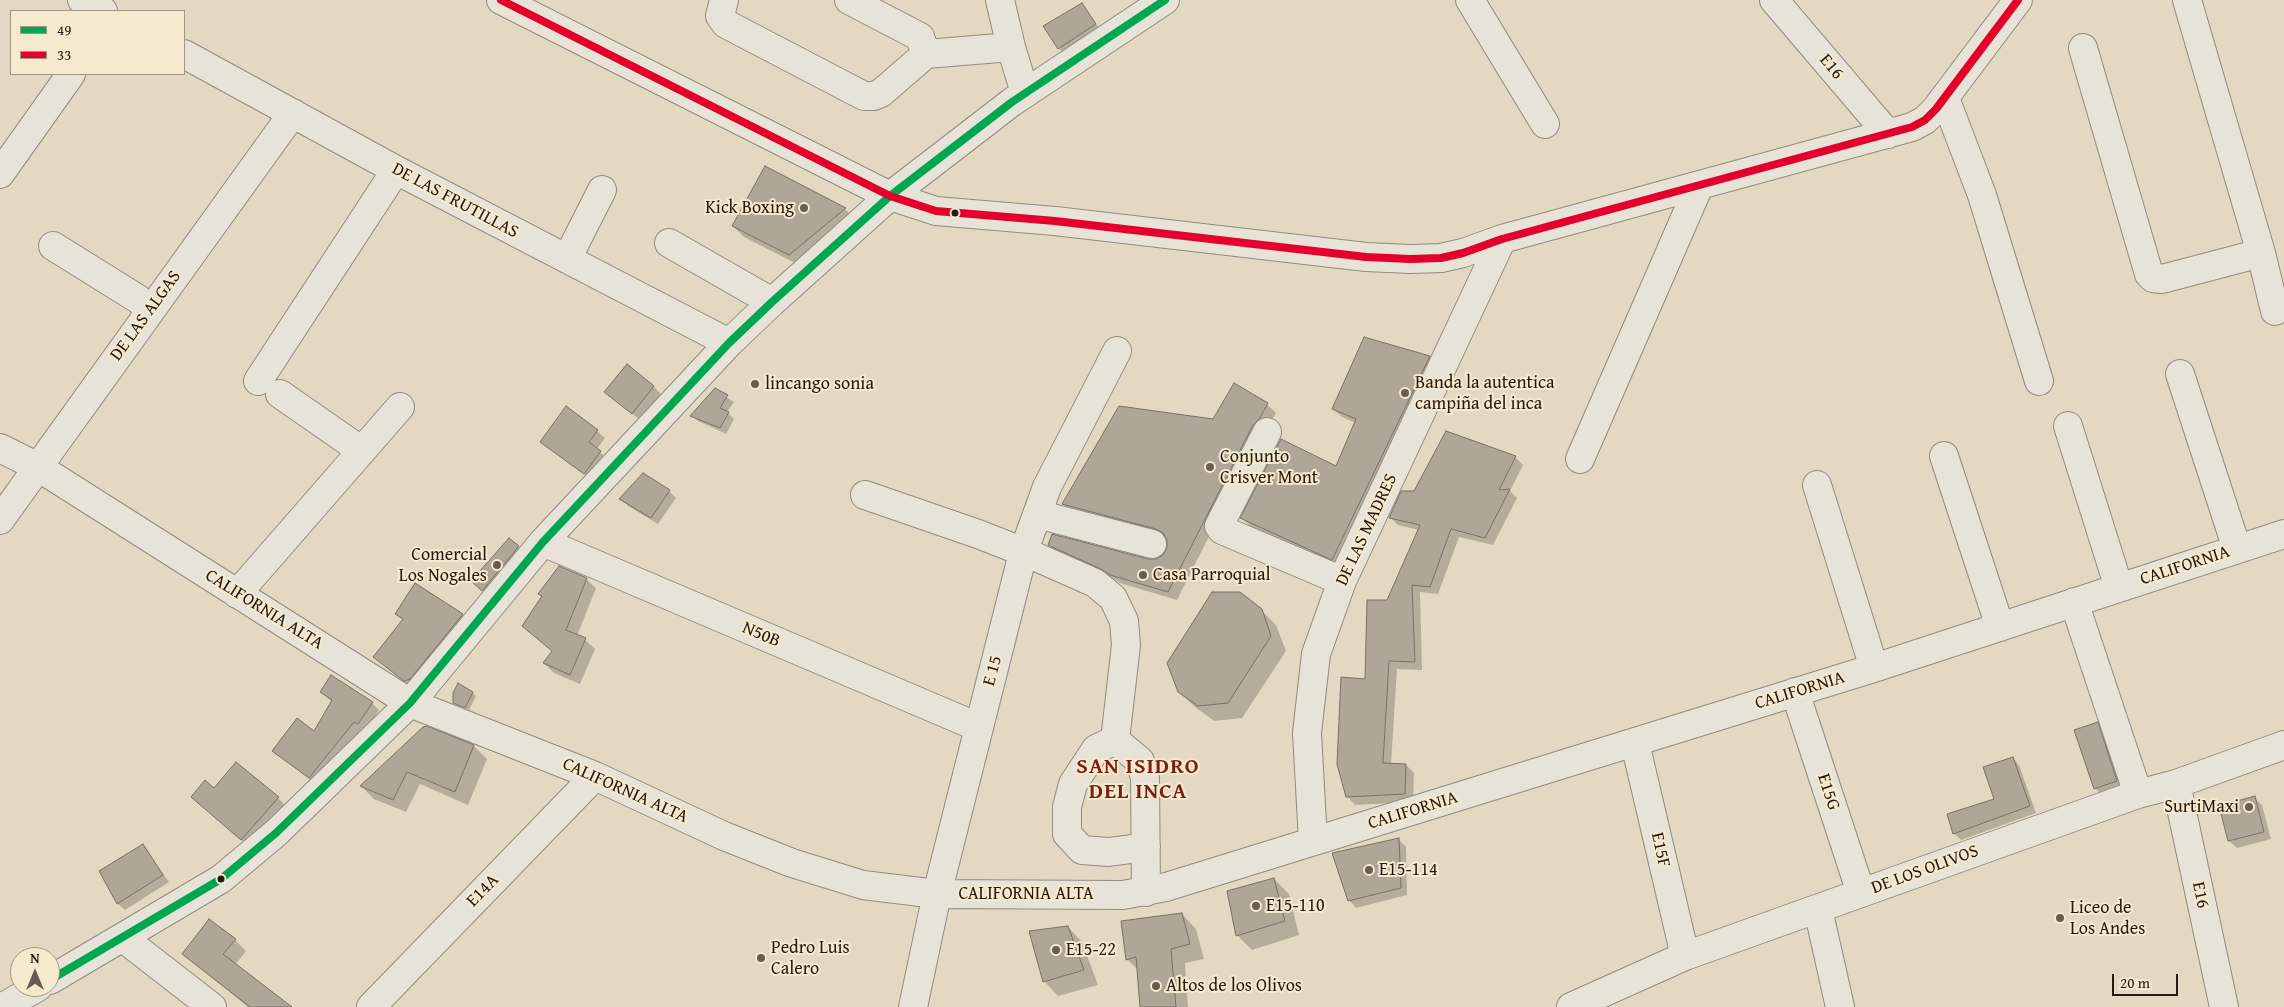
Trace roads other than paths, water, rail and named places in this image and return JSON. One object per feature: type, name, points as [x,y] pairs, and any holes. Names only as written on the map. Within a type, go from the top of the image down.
[{"type":"street","points":[[82,0],[101,10]]},
{"type":"street","points":[[501,0],[890,196],[949,213],[1055,221],[1391,259],[1442,258],[1463,253],[1502,239],[1912,127],[1925,120],[1945,98],[2018,0]]},
{"type":"street","points":[[724,0],[720,16],[726,24],[864,96],[874,96],[881,93],[926,54],[1011,48]]},
{"type":"street","points":[[848,0],[920,37],[926,54]]},
{"type":"street","points":[[1000,0],[1011,48],[1025,93]]},
{"type":"street","points":[[60,974],[221,879],[276,833],[410,703],[543,542],[729,343],[772,302],[890,196],[1025,93],[1165,0]]},
{"type":"street","points":[[1470,0],[1545,124]]},
{"type":"street","name":"E16","points":[[1774,0],[1888,134]]},
{"type":"street","points":[[2187,0],[2261,253],[2275,311]]},
{"type":"street","points":[[2083,48],[2149,274],[2154,278],[2162,279],[2261,253]]},
{"type":"street","name":"DE LAS FRUTILLAS","points":[[185,55],[396,170],[729,343]]},
{"type":"street","points":[[0,174],[70,75]]},
{"type":"street","points":[[1945,98],[1982,195],[2039,381]]},
{"type":"street","name":"DE LAS ALGAS","points":[[0,520],[293,112]]},
{"type":"street","points":[[362,451],[269,387],[396,170]]},
{"type":"street","points":[[1580,459],[1699,186]]},
{"type":"street","points":[[567,259],[602,190]]},
{"type":"street","name":"DE LAS MADRES","points":[[1313,841],[1307,733],[1316,654],[1342,582],[1502,239]]},
{"type":"street","points":[[669,243],[772,302]]},
{"type":"street","points":[[54,246],[138,299],[151,310]]},
{"type":"street","name":"E 15","points":[[913,1007],[937,894],[978,727],[1024,553],[1047,487],[1116,351]]},
{"type":"street","points":[[2180,374],[2237,549]]},
{"type":"street","points":[[238,594],[400,407]]},
{"type":"street","points":[[2068,426],[2119,588]]},
{"type":"street","points":[[1267,432],[1219,526],[1222,530],[1342,582]]},
{"type":"street","name":"CALIFORNIA ALTA","points":[[0,448],[38,467],[410,703],[595,776],[724,836],[815,871],[863,885],[937,894],[1123,895],[1146,892],[1313,841]]},
{"type":"street","points":[[1944,456],[2000,627]]},
{"type":"street","points":[[1817,485],[1874,668]]},
{"type":"street","points":[[865,495],[978,534],[1024,553],[1095,583],[1113,598],[1124,621],[1126,646],[1115,740]]},
{"type":"street","points":[[1037,514],[1152,544]]},
{"type":"street","name":"CALIFORNIA","points":[[1313,841],[1874,668],[2284,534]]},
{"type":"street","name":"N50B","points":[[543,542],[978,727]]},
{"type":"street","points":[[2074,602],[2138,794]]},
{"type":"street","name":"E15G","points":[[1795,692],[1861,892]]},
{"type":"street","points":[[1115,740],[1140,761],[1145,778],[1147,804],[1146,892]]},
{"type":"street","points":[[1115,740],[1096,749],[1073,784],[1067,807],[1067,834],[1082,850],[1109,852],[1146,847]]},
{"type":"street","name":"E15F","points":[[1635,743],[1685,956]]},
{"type":"street","name":"DE LOS OLIVOS","points":[[1571,1007],[1685,956],[2138,794],[2176,784],[2284,745]]},
{"type":"street","name":"E14A","points":[[371,1007],[595,776]]},
{"type":"street","name":"E16","points":[[2176,784],[2224,1007]]},
{"type":"street","points":[[1818,909],[1840,1007]]},
{"type":"street","points":[[123,938],[212,1007]]},
{"type":"street","points":[[0,1004],[4,1007],[21,997]]},
{"type":"place","name":"Kick Boxing","points":[[804,208]]},
{"type":"place","name":"lincango sonia","points":[[755,384]]},
{"type":"place","name":"Banda la autentica campiña del inca","points":[[1405,393]]},
{"type":"place","name":"Conjunto Crisver Mont","points":[[1210,467]]},
{"type":"place","name":"Comercial Los Nogales","points":[[497,565]]},
{"type":"place","name":"Casa Parroquial","points":[[1143,575]]},
{"type":"place","name":"SurtiMaxi","points":[[2249,807]]},
{"type":"place","name":"E15-114","points":[[1369,870]]},
{"type":"place","name":"E15-110","points":[[1256,906]]},
{"type":"place","name":"Liceo de Los Andes","points":[[2060,918]]},
{"type":"place","name":"E15-22","points":[[1056,950]]},
{"type":"place","name":"Pedro Luis Calero","points":[[761,958]]},
{"type":"place","name":"Altos de los Olivos","points":[[1156,986]]},
{"type":"district","name":"SAN ISIDRO DEL INCA","points":[[1138,780]]}]
